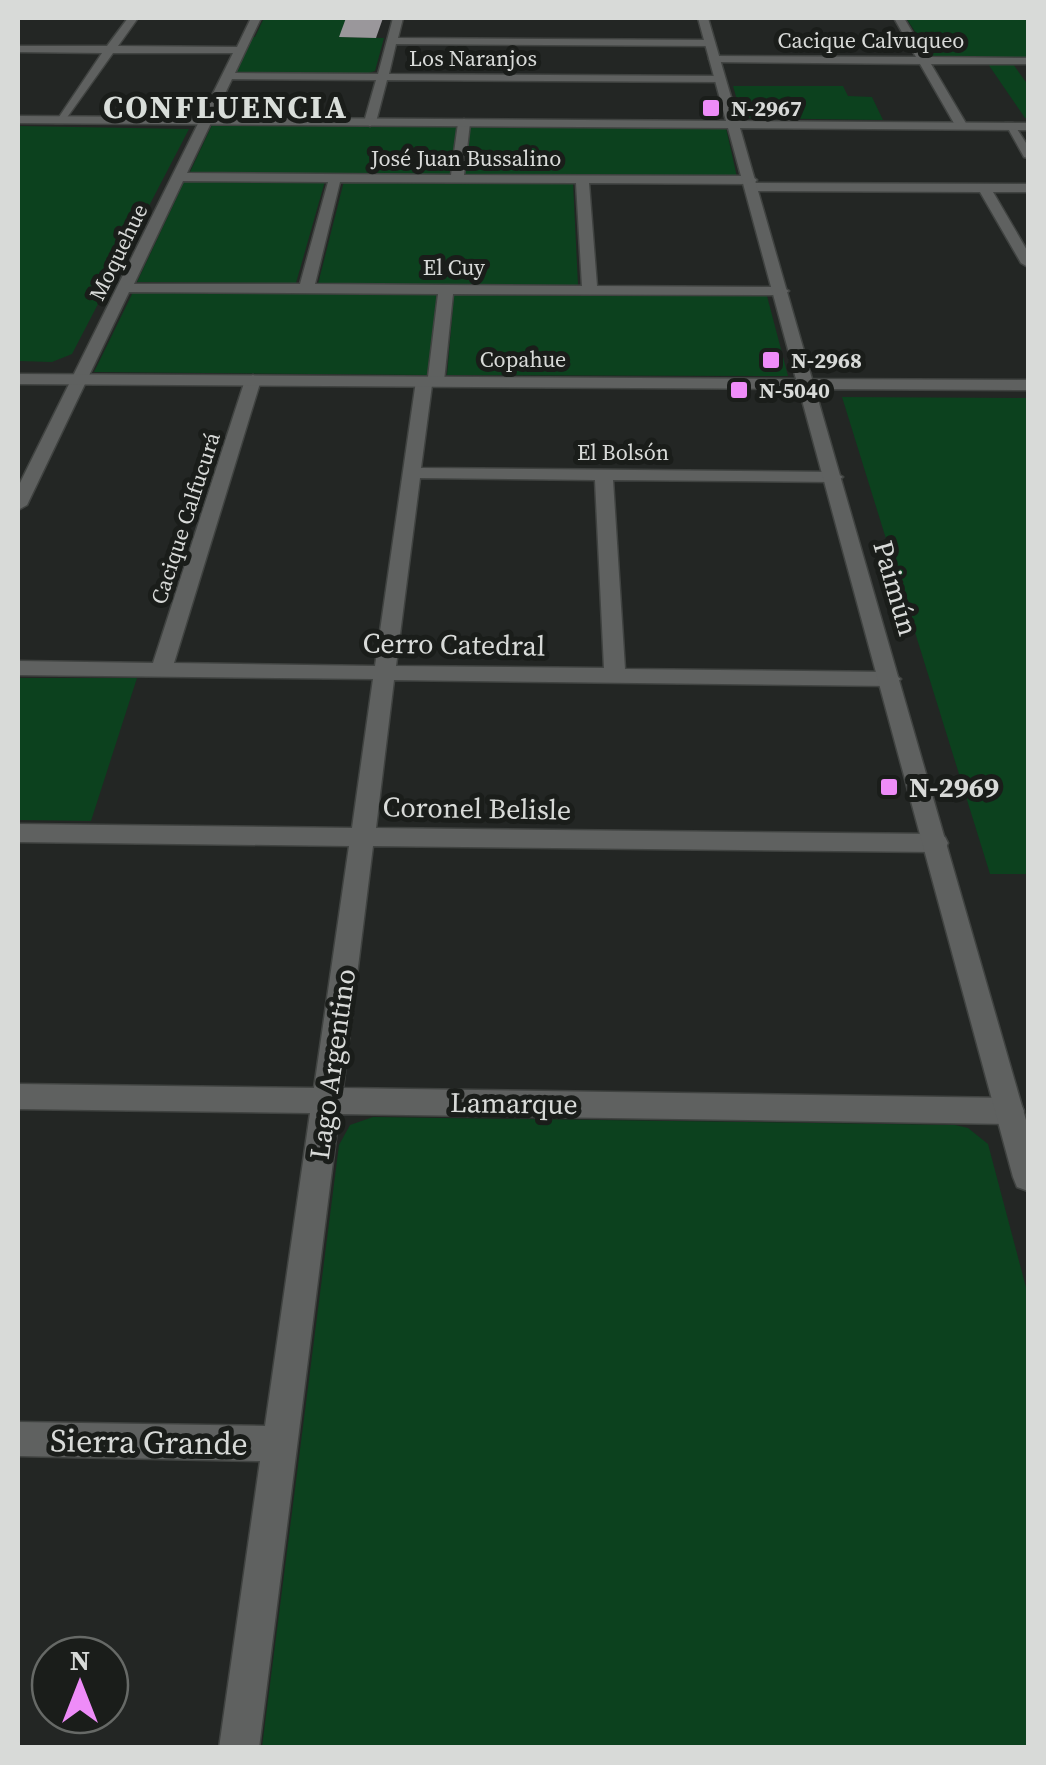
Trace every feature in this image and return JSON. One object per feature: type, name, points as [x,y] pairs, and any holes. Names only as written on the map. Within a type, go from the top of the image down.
[{"type":"street","points":[[59,120],[133,18]]},
{"type":"street","name":"Moquehue","points":[[18,504],[26,469],[80,379],[256,18]]},
{"type":"street","points":[[370,122],[398,18]]},
{"type":"street","name":"Paimún","points":[[703,18],[730,117],[736,124],[1028,1177]]},
{"type":"street","points":[[899,18],[960,125]]},
{"type":"street","points":[[392,41],[710,44]]},
{"type":"street","points":[[18,49],[239,50]]},
{"type":"street","name":"Cacique Calvuqueo","points":[[714,59],[1028,60]]},
{"type":"street","name":"Los Naranjos","points":[[225,76],[720,79]]},
{"type":"street","points":[[18,120],[1028,126]]},
{"type":"street","points":[[457,178],[464,123]]},
{"type":"street","points":[[1009,126],[1028,154]]},
{"type":"street","name":"José Juan Bussalino","points":[[180,177],[582,179],[1028,188]]},
{"type":"street","points":[[306,289],[335,178]]},
{"type":"street","points":[[582,179],[590,290]]},
{"type":"street","points":[[984,188],[1028,263]]},
{"type":"street","name":"El Cuy","points":[[126,288],[782,291]]},
{"type":"street","name":"Lago Argentino","points":[[239,1748],[412,473],[446,289]]},
{"type":"street","name":"Copahue","points":[[18,378],[1028,385]]},
{"type":"street","name":"Cacique Calfucurá","points":[[161,670],[253,380]]},
{"type":"street","name":"El Bolsón","points":[[412,473],[834,476]]},
{"type":"street","points":[[604,475],[615,676]]},
{"type":"street","name":"Cerro Catedral","points":[[18,668],[890,679]]},
{"type":"street","name":"Coronel Belisle","points":[[18,833],[936,843]]},
{"type":"street","name":"Lamarque","points":[[18,1096],[1010,1111]]},
{"type":"street","name":"Sierra Grande","points":[[18,1439],[280,1444]]},
{"type":"green space","points":[[264,18],[346,18],[340,37],[384,38],[375,71],[362,75],[233,72],[249,37],[255,37]]},
{"type":"green space","points":[[906,18],[1028,18],[1028,58],[931,56]]},
{"type":"green space","points":[[988,64],[1013,64],[1028,85],[1028,118],[1025,118]]},
{"type":"green space","points":[[733,86],[843,86],[848,96],[872,97],[883,120],[747,118],[741,114]]},
{"type":"green space","points":[[212,125],[457,126],[451,175],[189,174]]},
{"type":"green space","points":[[18,126],[189,129],[72,354],[52,362],[18,361]]},
{"type":"green space","points":[[470,126],[726,128],[737,177],[464,175]]},
{"type":"green space","points":[[185,180],[325,181],[296,283],[137,282]]},
{"type":"green space","points":[[344,181],[573,182],[578,285],[318,284]]},
{"type":"green space","points":[[133,292],[438,294],[427,375],[94,372]]},
{"type":"green space","points":[[454,295],[767,296],[788,376],[447,375]]},
{"type":"green space","points":[[842,397],[1028,398],[1028,874],[990,874]]},
{"type":"green space","points":[[18,678],[137,678],[91,821],[18,820]]},
{"type":"green space","points":[[373,1117],[955,1125],[968,1128],[988,1144],[1028,1295],[1028,1747],[262,1747],[339,1145],[350,1125]]},
{"type":"building","points":[[346,18],[383,18],[376,38],[339,37]]},
{"type":"place","name":"N-2967","points":[[711,108]]},
{"type":"place","name":"N-2968","points":[[771,360]]},
{"type":"place","name":"N-5040","points":[[739,390]]},
{"type":"place","name":"N-2969","points":[[889,787]]},
{"type":"district","name":"CONFLUENCIA","points":[[226,107]]}]
